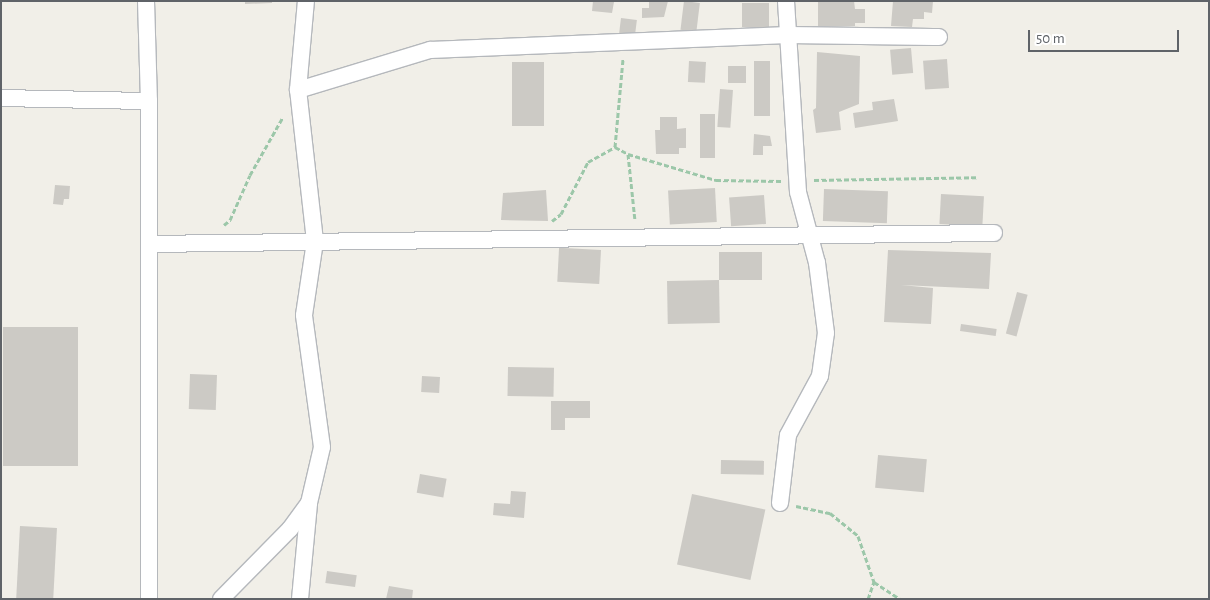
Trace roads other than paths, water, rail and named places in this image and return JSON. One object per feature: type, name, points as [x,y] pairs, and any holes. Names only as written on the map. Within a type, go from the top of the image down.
[{"type":"street","points":[[146,1],[149,101],[149,599]]},
{"type":"street","points":[[300,599],[308,503],[322,447],[304,315],[315,241],[298,90],[306,1]]},
{"type":"street","points":[[780,502],[788,435],[820,376],[826,333],[817,263],[798,192],[786,1]]},
{"type":"street","points":[[298,90],[430,50],[788,35],[939,37]]},
{"type":"street","points":[[1,98],[149,101]]},
{"type":"street","points":[[149,244],[636,236],[994,233]]},
{"type":"street","points":[[221,599],[290,528],[308,503]]}]
